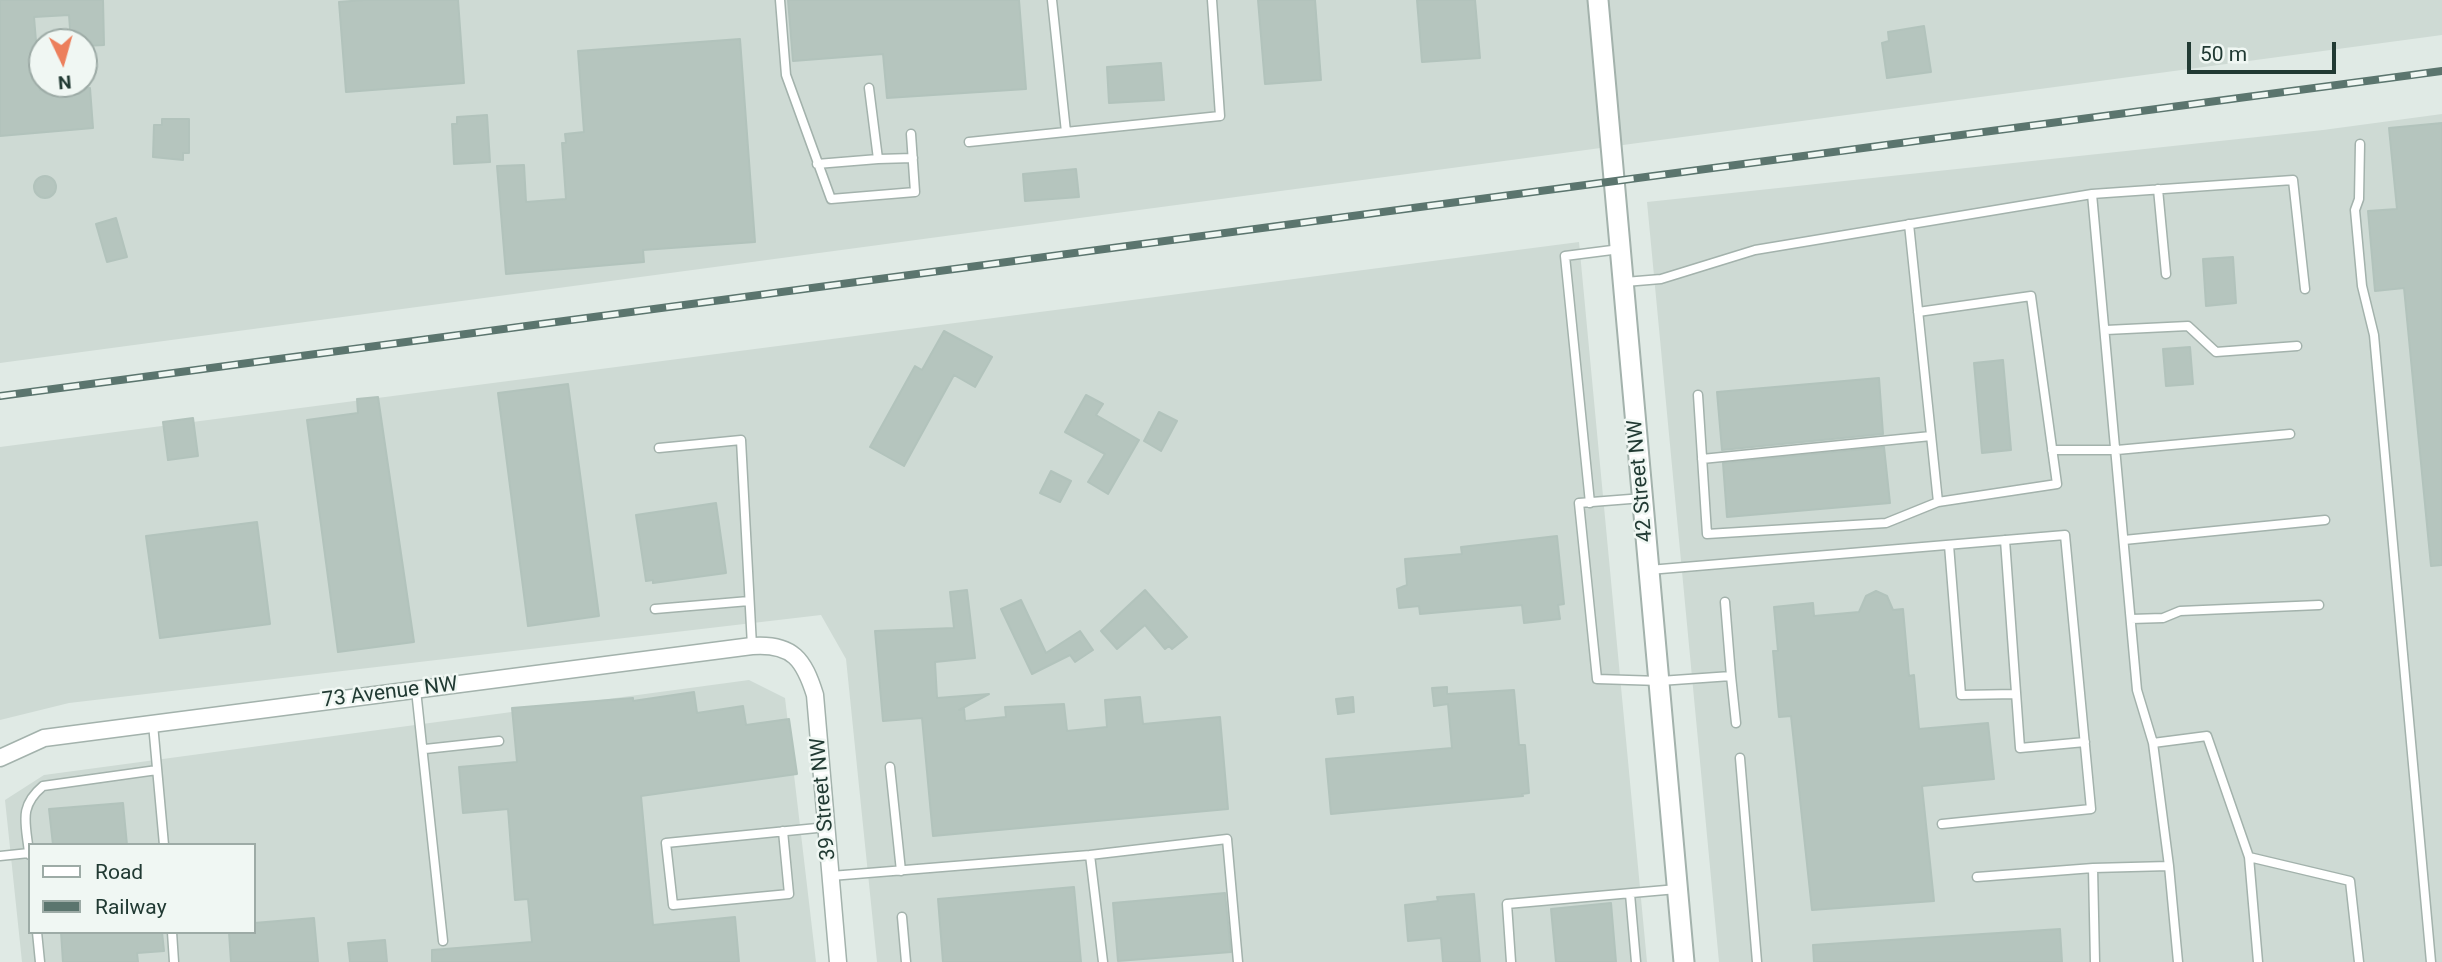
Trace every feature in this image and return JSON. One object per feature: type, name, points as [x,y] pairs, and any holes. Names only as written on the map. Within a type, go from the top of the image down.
[{"type":"street","name":"42 Street NW","points":[[1598,0],[1684,962]]},
{"type":"street","name":"73 Avenue NW","points":[[0,758],[44,738],[752,646],[784,648]]},
{"type":"street","name":"39 Street NW","points":[[784,648],[805,664],[816,695],[838,962]]},
{"type":"lane","points":[[780,0],[786,75],[831,199],[915,192],[911,134]]},
{"type":"lane","points":[[1052,0],[1066,132]]},
{"type":"lane","points":[[969,142],[1220,116],[1212,0]]},
{"type":"lane","points":[[869,88],[878,159]]},
{"type":"lane","points":[[2360,144],[2360,199],[2354,209],[2362,286],[2374,335],[2431,962]]},
{"type":"lane","points":[[817,164],[913,158]]},
{"type":"lane","points":[[1623,282],[1661,278],[1755,250],[2092,194],[2293,180],[2305,289]]},
{"type":"lane","points":[[2158,189],[2166,274]]},
{"type":"lane","points":[[2092,194],[2137,690],[2153,743],[2178,962]]},
{"type":"lane","points":[[1909,224],[1938,502]]},
{"type":"lane","points":[[1590,503],[1565,257],[1620,249]]},
{"type":"lane","points":[[1698,395],[1707,534],[1886,523],[1938,502],[2057,484],[2031,296],[1918,312]]},
{"type":"lane","points":[[2106,330],[2188,326],[2216,352],[2297,346]]},
{"type":"lane","points":[[2052,450],[2117,450],[2290,433]]},
{"type":"lane","points":[[1702,459],[1931,436]]},
{"type":"lane","points":[[659,447],[741,440],[752,646]]},
{"type":"lane","points":[[1643,498],[1579,503],[1597,679],[1660,681],[1731,676]]},
{"type":"lane","points":[[2124,540],[2325,520]]},
{"type":"lane","points":[[1649,570],[2065,536],[2091,809],[1942,824]]},
{"type":"lane","points":[[2005,540],[2020,748],[2085,742]]},
{"type":"lane","points":[[1949,545],[1961,695],[2016,694]]},
{"type":"lane","points":[[655,609],[750,601]]},
{"type":"lane","points":[[1725,602],[1736,723]]},
{"type":"lane","points":[[2131,619],[2163,618],[2180,611],[2319,605]]},
{"type":"lane","points":[[416,690],[425,750],[443,941]]},
{"type":"lane","points":[[153,724],[164,843]]},
{"type":"lane","points":[[2153,743],[2207,736],[2249,857],[2258,962]]},
{"type":"lane","points":[[425,750],[499,741]]},
{"type":"lane","points":[[1740,758],[1757,962]]},
{"type":"lane","points":[[890,767],[901,870]]},
{"type":"lane","points":[[29,843],[25,809],[29,798],[43,786],[157,770]]},
{"type":"lane","points":[[783,831],[789,894],[673,905],[666,843],[783,831],[827,827]]},
{"type":"lane","points":[[831,876],[1090,855],[1227,839],[1238,962]]},
{"type":"lane","points":[[0,856],[28,855]]},
{"type":"lane","points":[[1090,855],[1103,962]]},
{"type":"lane","points":[[2249,857],[2350,881],[2359,962]]},
{"type":"lane","points":[[1977,877],[2093,868],[2169,866]]},
{"type":"lane","points":[[2093,868],[2095,962]]},
{"type":"lane","points":[[1511,962],[1507,904],[1678,889]]},
{"type":"lane","points":[[1630,894],[1636,962]]},
{"type":"lane","points":[[902,918],[905,962]]},
{"type":"lane","points":[[37,934],[40,962]]},
{"type":"lane","points":[[172,934],[174,962]]},
{"type":"shaded area","points":[[0,0],[2442,0],[2442,35],[0,363]]},
{"type":"shaded area","points":[[2442,114],[2442,962],[1719,962],[1647,202],[2323,130]]},
{"type":"shaded area","points":[[1579,242],[1647,962],[877,962],[846,659],[821,615],[69,703],[0,720],[0,447]]},
{"type":"shaded area","points":[[749,680],[785,698],[816,962],[22,962],[5,800],[44,775]]},
{"type":"building","points":[[0,0],[103,0],[104,45],[98,45],[98,28],[70,28],[69,15],[34,17],[35,28],[28,28],[28,98],[91,98],[93,128],[0,136]]},
{"type":"building","points":[[458,0],[464,83],[346,92],[339,2]]},
{"type":"building","points":[[788,0],[1019,0],[1026,89],[887,98],[883,54],[793,61]]},
{"type":"building","points":[[1258,0],[1315,0],[1321,80],[1265,84]]},
{"type":"building","points":[[1417,0],[1475,0],[1480,58],[1422,62]]},
{"type":"building","points":[[1924,26],[1931,72],[1887,78],[1882,43],[1889,41],[1888,32]]},
{"type":"building","points":[[740,39],[755,242],[643,250],[644,262],[506,274],[497,166],[524,165],[526,202],[566,199],[562,143],[566,143],[565,134],[584,132],[578,51]]},
{"type":"building","points":[[1161,63],[1164,100],[1109,103],[1107,67]]},
{"type":"building","points":[[487,115],[490,162],[454,164],[452,124],[457,124],[457,117]]},
{"type":"building","points":[[162,119],[189,119],[189,153],[183,153],[183,160],[153,157],[154,125],[162,125]]},
{"type":"building","points":[[2442,123],[2442,565],[2431,566],[2404,288],[2375,291],[2368,211],[2397,209],[2389,128]]},
{"type":"building","points":[[1076,169],[1079,197],[1025,201],[1023,174]]},
{"type":"building","points":[[45,176],[55,183],[56,187],[49,197],[45,198],[35,191],[34,187],[41,177]]},
{"type":"building","points":[[116,218],[127,257],[107,262],[96,224]]},
{"type":"building","points":[[2233,257],[2236,303],[2206,306],[2203,259]]},
{"type":"building","points":[[944,331],[992,357],[975,387],[954,375],[904,466],[870,447],[915,366],[922,370]]},
{"type":"building","points":[[2190,347],[2193,384],[2166,386],[2163,349]]},
{"type":"building","points":[[2003,360],[2011,450],[1982,453],[1974,363]]},
{"type":"building","points":[[1879,378],[1883,434],[1722,450],[1717,392]]},
{"type":"building","points":[[568,384],[599,616],[528,626],[498,393]]},
{"type":"building","points":[[1086,395],[1103,404],[1096,415],[1139,440],[1108,494],[1088,482],[1105,454],[1065,432]]},
{"type":"building","points":[[378,397],[414,642],[338,652],[307,420],[358,413],[357,399]]},
{"type":"building","points":[[1159,412],[1177,421],[1161,451],[1144,441]]},
{"type":"building","points":[[193,418],[198,456],[168,460],[163,422]]},
{"type":"building","points":[[1884,447],[1890,503],[1727,517],[1723,463]]},
{"type":"building","points":[[1051,471],[1071,481],[1060,502],[1040,493]]},
{"type":"building","points":[[716,503],[726,573],[653,583],[653,580],[646,581],[636,515]]},
{"type":"building","points":[[257,522],[270,624],[160,638],[146,536]]},
{"type":"building","points":[[1557,536],[1564,604],[1558,605],[1560,619],[1524,623],[1522,605],[1420,614],[1419,606],[1399,608],[1397,589],[1407,585],[1405,559],[1462,554],[1461,547]]},
{"type":"building","points":[[967,590],[975,658],[935,662],[937,698],[989,694],[959,710],[964,709],[965,721],[1006,717],[1005,707],[1064,704],[1067,731],[1107,727],[1105,700],[1140,697],[1143,724],[1220,717],[1228,809],[933,836],[922,718],[883,721],[875,631],[954,628],[950,592]]},
{"type":"building","points":[[1145,590],[1187,637],[1172,649],[1169,646],[1165,649],[1145,625],[1117,649],[1101,631]]},
{"type":"building","points":[[1876,591],[1887,596],[1893,610],[1903,609],[1909,676],[1914,675],[1919,729],[1988,723],[1994,779],[1922,786],[1934,901],[1812,910],[1791,716],[1779,717],[1773,651],[1778,651],[1774,607],[1813,603],[1814,616],[1859,612],[1866,596]]},
{"type":"building","points":[[1021,600],[1046,653],[1080,631],[1093,650],[1075,662],[1070,655],[1032,674],[1001,609]]},
{"type":"building","points":[[1447,687],[1447,694],[1514,690],[1519,745],[1525,745],[1529,793],[1522,794],[1523,796],[1331,814],[1326,759],[1452,748],[1448,704],[1434,706],[1432,688]]},
{"type":"building","points":[[694,692],[697,713],[743,706],[746,725],[789,719],[797,774],[641,796],[653,925],[735,917],[739,962],[432,962],[432,950],[532,942],[528,899],[515,900],[508,809],[463,813],[459,767],[517,762],[512,708],[633,698],[633,701]]},
{"type":"building","points":[[1353,697],[1354,712],[1338,714],[1336,699]]},
{"type":"building","points":[[123,803],[127,843],[53,843],[49,809]]},
{"type":"building","points":[[1074,887],[1081,962],[943,962],[938,899]]},
{"type":"building","points":[[1225,893],[1231,952],[1118,961],[1113,903]]},
{"type":"building","points":[[1474,894],[1480,962],[1443,962],[1441,938],[1408,941],[1405,905],[1438,901],[1437,897]]},
{"type":"building","points":[[1611,903],[1616,962],[1556,962],[1551,909]]},
{"type":"building","points":[[314,918],[318,962],[231,962],[229,934],[256,934],[256,923]]},
{"type":"building","points":[[2060,929],[2062,962],[1814,962],[1813,945]]},
{"type":"building","points":[[61,934],[162,934],[164,951],[137,953],[138,962],[63,962]]},
{"type":"building","points":[[385,940],[387,962],[350,962],[348,943]]},
{"type":"railway","points":[[0,396],[2442,71]]}]
